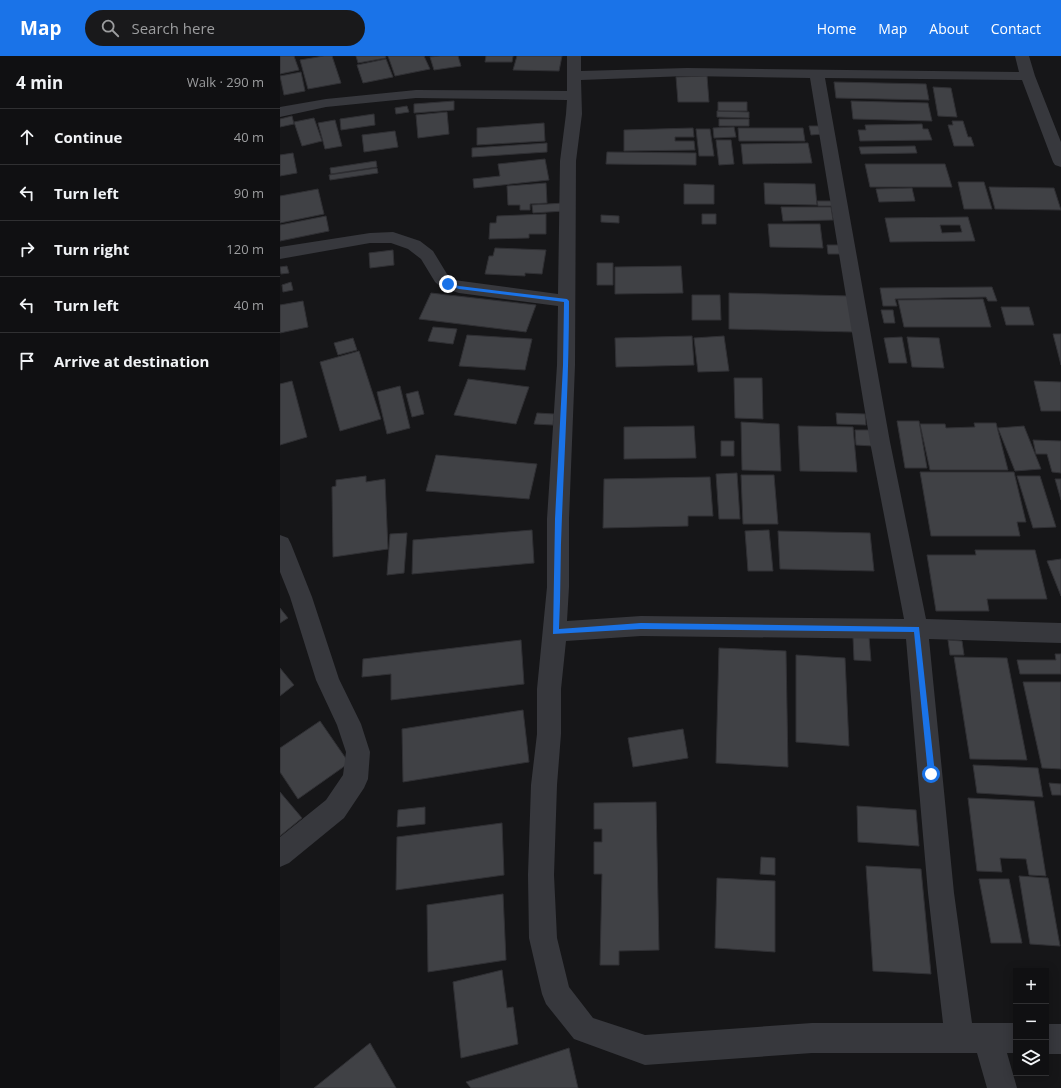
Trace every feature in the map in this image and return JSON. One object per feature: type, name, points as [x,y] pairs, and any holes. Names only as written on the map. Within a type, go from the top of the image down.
[{"type":"street","points":[[1022,56],[1028,76],[1061,162]]},
{"type":"street","points":[[280,112],[326,103],[574,76],[687,72],[1028,76]]},
{"type":"street","points":[[817,74],[880,442],[917,629],[941,893],[959,1038]]},
{"type":"street","points":[[574,76],[568,161],[566,365],[558,519],[558,587],[549,689],[549,734],[544,785],[541,875],[543,938],[556,994],[584,1029],[645,1050],[812,1038],[1002,1038],[1002,1088]]},
{"type":"street","points":[[280,253],[370,238],[393,237],[414,245],[427,255],[442,278],[448,284],[459,288],[567,301]]},
{"type":"street","points":[[280,544],[301,597],[328,680],[349,724],[358,752],[355,778],[335,809],[280,854]]},
{"type":"street","points":[[555,632],[641,626],[917,629],[1061,633]]},
{"type":"street","points":[[1049,1039],[1061,1039]]},
{"type":"building","points":[[280,56],[294,56],[299,70],[280,74]]},
{"type":"building","points":[[332,56],[341,83],[308,89],[300,60]]},
{"type":"building","points":[[356,56],[385,56],[386,58],[358,63]]},
{"type":"building","points":[[388,56],[424,56],[430,69],[395,76]]},
{"type":"building","points":[[458,56],[461,66],[434,70],[430,57]]},
{"type":"building","points":[[486,56],[513,56],[512,62],[485,62]]},
{"type":"building","points":[[517,56],[562,56],[559,71],[513,70]]},
{"type":"building","points":[[386,59],[393,77],[363,83],[357,65]]},
{"type":"building","points":[[301,72],[305,91],[284,95],[280,76]]},
{"type":"building","points":[[707,76],[709,102],[678,102],[676,77]]},
{"type":"building","points":[[834,82],[926,84],[929,100],[836,98]]},
{"type":"building","points":[[933,87],[951,88],[957,117],[938,116]]},
{"type":"building","points":[[454,101],[454,110],[414,113],[414,104]]},
{"type":"building","points":[[851,101],[928,103],[932,121],[853,119]]},
{"type":"building","points":[[718,102],[747,102],[747,111],[718,111]]},
{"type":"building","points":[[407,106],[409,112],[396,114],[395,108]]},
{"type":"building","points":[[717,111],[749,112],[749,118],[717,117]]},
{"type":"building","points":[[447,112],[449,134],[418,138],[416,115]]},
{"type":"building","points":[[374,114],[375,125],[341,130],[340,119]]},
{"type":"building","points":[[292,116],[294,124],[280,127],[280,119]]},
{"type":"building","points":[[314,118],[322,141],[302,146],[294,122]]},
{"type":"building","points":[[719,119],[749,119],[749,126],[719,126]]},
{"type":"building","points":[[335,120],[342,146],[325,149],[318,123]]},
{"type":"building","points":[[952,121],[963,121],[968,137],[971,137],[974,146],[954,146],[948,125],[953,125]]},
{"type":"building","points":[[544,123],[545,141],[477,145],[477,128]]},
{"type":"building","points":[[922,124],[923,129],[928,129],[932,140],[860,141],[858,130],[866,130],[865,125]]},
{"type":"building","points":[[809,126],[822,126],[823,134],[811,135]]},
{"type":"building","points":[[734,127],[736,137],[714,138],[713,128]]},
{"type":"building","points":[[693,128],[694,137],[675,137],[675,141],[694,141],[695,150],[624,151],[624,130]]},
{"type":"building","points":[[738,128],[803,128],[805,141],[739,141]]},
{"type":"building","points":[[696,129],[710,129],[714,156],[699,156]]},
{"type":"building","points":[[395,131],[398,147],[364,152],[362,135]]},
{"type":"building","points":[[716,140],[731,140],[734,164],[719,165]]},
{"type":"building","points":[[547,143],[547,152],[472,157],[472,148]]},
{"type":"building","points":[[808,143],[812,163],[743,164],[741,144]]},
{"type":"building","points":[[915,146],[917,153],[861,154],[859,147]]},
{"type":"building","points":[[607,152],[696,153],[696,165],[606,164]]},
{"type":"building","points":[[293,153],[297,173],[280,176],[280,155]]},
{"type":"building","points":[[545,159],[549,180],[474,188],[473,179],[500,176],[498,164]]},
{"type":"building","points":[[376,161],[377,167],[331,174],[330,168]]},
{"type":"building","points":[[865,164],[945,164],[952,187],[870,187]]},
{"type":"building","points":[[377,168],[378,173],[330,180],[329,175]]},
{"type":"building","points":[[958,182],[984,182],[992,209],[964,209]]},
{"type":"building","points":[[546,183],[547,203],[530,204],[530,210],[520,210],[520,205],[508,205],[507,186]]},
{"type":"building","points":[[764,183],[815,184],[817,205],[765,204]]},
{"type":"building","points":[[684,184],[714,185],[714,204],[684,204]]},
{"type":"building","points":[[989,187],[1054,188],[1061,210],[995,209]]},
{"type":"building","points":[[912,188],[915,201],[879,202],[876,189]]},
{"type":"building","points":[[318,189],[324,214],[280,223],[280,196]]},
{"type":"building","points":[[817,201],[836,201],[837,206],[818,206]]},
{"type":"building","points":[[564,203],[564,211],[533,213],[532,205]]},
{"type":"building","points":[[781,207],[831,207],[833,220],[783,221]]},
{"type":"building","points":[[546,214],[546,234],[529,234],[529,238],[489,239],[490,223],[496,223],[497,216]]},
{"type":"building","points":[[702,214],[716,214],[716,224],[702,224]]},
{"type":"building","points":[[601,215],[619,216],[619,223],[601,222]]},
{"type":"building","points":[[326,216],[329,231],[280,241],[280,225]]},
{"type":"building","points":[[968,217],[975,241],[890,242],[885,218]],"holes":[[[940,225],[960,225],[962,232],[942,233]]]},
{"type":"building","points":[[768,224],[820,224],[823,248],[770,247]]},
{"type":"building","points":[[827,245],[845,245],[847,254],[828,254]]},
{"type":"building","points":[[495,248],[546,250],[542,274],[525,273],[525,276],[485,274],[489,256],[493,256]]},
{"type":"building","points":[[393,250],[394,265],[370,268],[369,253]]},
{"type":"building","points":[[597,263],[613,263],[613,285],[597,285]]},
{"type":"building","points":[[287,266],[289,273],[281,274],[280,267]]},
{"type":"building","points":[[681,266],[683,293],[615,294],[615,267]]},
{"type":"building","points":[[291,282],[293,290],[283,292],[282,285]]},
{"type":"building","points":[[992,287],[997,301],[988,301],[986,297],[895,299],[897,306],[883,306],[880,288]]},
{"type":"building","points":[[431,293],[536,305],[526,332],[419,319]]},
{"type":"building","points":[[729,293],[850,296],[854,332],[729,329]]},
{"type":"building","points":[[692,295],[720,295],[721,320],[692,320]]},
{"type":"building","points":[[983,299],[991,327],[904,327],[898,300]]},
{"type":"building","points":[[303,301],[308,327],[280,333],[280,305]]},
{"type":"building","points":[[1001,307],[1029,307],[1034,325],[1006,325]]},
{"type":"building","points":[[881,310],[893,310],[895,323],[884,323]]},
{"type":"building","points":[[433,327],[457,329],[453,344],[428,341]]},
{"type":"building","points":[[1053,334],[1061,334],[1061,365]]},
{"type":"building","points":[[467,335],[532,339],[525,370],[459,366]]},
{"type":"building","points":[[692,336],[694,365],[616,367],[615,338]]},
{"type":"building","points":[[724,336],[729,371],[698,372],[694,338]]},
{"type":"building","points":[[902,337],[907,363],[889,363],[884,338]]},
{"type":"building","points":[[907,337],[939,338],[944,368],[912,367]]},
{"type":"building","points":[[353,338],[357,350],[338,355],[334,343]]},
{"type":"building","points":[[359,351],[381,419],[340,431],[320,362]]},
{"type":"building","points":[[734,378],[762,378],[763,419],[735,418]]},
{"type":"building","points":[[468,379],[529,387],[516,424],[454,415]]},
{"type":"building","points":[[292,381],[307,437],[280,445],[280,384]]},
{"type":"building","points":[[1034,381],[1061,382],[1061,411],[1041,411]]},
{"type":"building","points":[[400,386],[410,428],[387,434],[377,392]]},
{"type":"building","points":[[418,391],[424,414],[412,417],[406,394]]},
{"type":"building","points":[[537,413],[554,414],[553,425],[534,424]]},
{"type":"building","points":[[836,413],[865,414],[866,425],[837,424]]},
{"type":"building","points":[[897,421],[919,421],[927,468],[905,468]]},
{"type":"building","points":[[741,422],[779,424],[781,471],[742,470]]},
{"type":"building","points":[[974,423],[996,423],[1008,470],[930,470],[920,424],[945,424],[946,428],[975,427]]},
{"type":"building","points":[[694,426],[696,458],[624,459],[624,427]]},
{"type":"building","points":[[798,426],[853,427],[857,472],[800,471]]},
{"type":"building","points":[[1024,426],[1041,469],[1015,471],[998,428]]},
{"type":"building","points":[[855,430],[871,430],[873,446],[856,445]]},
{"type":"building","points":[[1033,440],[1061,441],[1061,473],[1052,472],[1047,454],[1036,454]]},
{"type":"building","points":[[721,441],[734,441],[734,456],[721,456]]},
{"type":"building","points":[[436,455],[537,464],[529,499],[426,491]]},
{"type":"building","points":[[920,472],[1014,472],[1026,522],[1017,522],[1020,536],[931,536]]},
{"type":"building","points":[[737,473],[740,519],[719,519],[716,474]]},
{"type":"building","points":[[741,475],[774,475],[778,524],[743,524]]},
{"type":"building","points":[[366,476],[366,482],[385,479],[388,549],[333,557],[332,487],[336,486],[336,480]]},
{"type":"building","points":[[1017,476],[1040,476],[1056,527],[1033,528]]},
{"type":"building","points":[[710,477],[713,516],[688,516],[688,526],[603,528],[604,479]]},
{"type":"building","points":[[1055,479],[1061,479],[1061,500]]},
{"type":"building","points":[[532,530],[534,563],[412,574],[413,540]]},
{"type":"building","points":[[769,530],[773,571],[748,571],[745,531]]},
{"type":"building","points":[[778,531],[870,533],[874,571],[780,569]]},
{"type":"building","points":[[407,533],[404,573],[387,575],[390,534]]},
{"type":"building","points":[[975,550],[1035,550],[1047,599],[987,599],[989,611],[936,611],[927,555],[976,555]]},
{"type":"building","points":[[1061,559],[1061,596],[1047,561]]},
{"type":"building","points":[[280,608],[288,618],[280,623]]},
{"type":"building","points":[[853,637],[869,637],[871,661],[854,660]]},
{"type":"building","points":[[521,640],[524,684],[391,700],[391,674],[362,677],[363,659]]},
{"type":"building","points":[[948,640],[962,641],[964,655],[950,655]]},
{"type":"building","points":[[719,648],[786,651],[788,767],[716,763]]},
{"type":"building","points":[[1055,654],[1061,654],[1061,674],[1020,674],[1017,660],[1056,660]]},
{"type":"building","points":[[796,655],[845,658],[849,746],[796,742]]},
{"type":"building","points":[[954,657],[1007,658],[1027,760],[970,759]]},
{"type":"building","points":[[280,668],[294,685],[280,696]]},
{"type":"building","points":[[1023,682],[1061,682],[1061,769],[1042,768]]},
{"type":"building","points":[[523,710],[529,762],[403,782],[402,729]]},
{"type":"building","points":[[320,721],[349,763],[298,799],[280,772],[280,748]]},
{"type":"building","points":[[683,729],[688,758],[633,767],[628,738]]},
{"type":"building","points":[[973,765],[1038,768],[1043,797],[977,793]]},
{"type":"building","points":[[1049,783],[1061,784],[1061,795],[1052,795]]},
{"type":"building","points":[[280,792],[302,818],[280,836]]},
{"type":"building","points":[[968,798],[1034,801],[1046,876],[1029,875],[1026,859],[1000,858],[1002,872],[977,871]]},
{"type":"building","points":[[656,802],[659,950],[619,951],[619,965],[600,965],[602,874],[594,874],[594,842],[602,842],[602,829],[594,829],[594,803]]},
{"type":"building","points":[[857,806],[916,810],[919,846],[858,842]]},
{"type":"building","points":[[425,807],[425,824],[397,827],[398,810]]},
{"type":"building","points":[[502,823],[504,875],[396,890],[397,837]]},
{"type":"building","points":[[761,857],[775,858],[775,875],[760,874]]},
{"type":"building","points":[[866,866],[921,869],[931,974],[873,971]]},
{"type":"building","points":[[1019,876],[1048,878],[1060,946],[1030,944]]},
{"type":"building","points":[[717,878],[775,881],[775,952],[715,948]]},
{"type":"building","points":[[979,879],[1009,879],[1022,943],[991,943]]},
{"type":"building","points":[[503,894],[506,960],[428,972],[427,905]]},
{"type":"building","points":[[502,970],[507,1008],[513,1007],[518,1044],[461,1058],[453,982]]},
{"type":"building","points":[[370,1043],[396,1088],[314,1088]]},
{"type":"building","points":[[569,1048],[578,1088],[471,1088],[466,1082]]},
{"type":"route","points":[[448,284],[459,288],[567,301],[566,365],[558,519],[558,587],[555,632],[641,626],[917,629],[931,774]]}]
